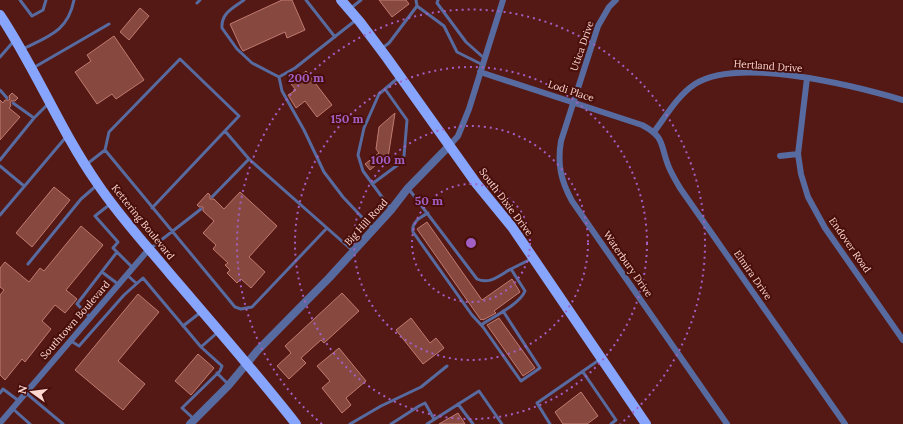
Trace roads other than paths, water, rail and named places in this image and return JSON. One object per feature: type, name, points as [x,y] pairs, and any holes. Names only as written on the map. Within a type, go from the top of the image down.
[{"type":"main road","name":"South Dixie Drive","points":[[341,0],[358,19],[381,50],[476,183],[512,227],[646,424]]},
{"type":"main road","name":"Kettering Boulevard","points":[[1,20],[16,39],[67,135],[111,203],[247,362],[296,424]]},
{"type":"street","name":"Big Hill Road","points":[[192,422],[229,385],[247,362],[353,251],[391,210],[408,188],[458,136],[469,109],[503,0]]},
{"type":"street","name":"Utica Drive","points":[[574,102],[598,26],[607,10],[616,0]]},
{"type":"street","name":"Lodi Place","points":[[480,72],[642,124],[654,132]]},
{"type":"street","name":"Hertland Drive","points":[[654,132],[684,93],[695,84],[706,78],[725,73],[747,72],[807,78],[862,88],[903,100]]},
{"type":"street","name":"Endover Road","points":[[807,78],[798,154],[801,174],[808,197],[825,228],[903,340]]},
{"type":"street","name":"Waterbury Drive","points":[[574,102],[561,141],[559,154],[559,168],[562,181],[567,192],[727,424]]},
{"type":"street","name":"Elmira Drive","points":[[654,132],[663,145],[668,166],[680,188],[845,424]]},
{"type":"street","points":[[780,156],[798,154]]},
{"type":"street","name":"Southtown Boulevard","points":[[0,423],[149,249]]},
{"type":"lane","points":[[20,0],[32,16],[43,10],[46,0]]},
{"type":"lane","points":[[22,49],[50,36],[64,25],[72,12],[74,0]]},
{"type":"lane","points":[[244,0],[226,13],[223,18],[222,28],[237,49],[252,64],[279,77]]},
{"type":"lane","points":[[306,0],[336,37]]},
{"type":"lane","points":[[349,10],[361,0]]},
{"type":"lane","points":[[416,0],[417,6],[444,26],[456,52],[483,65]]},
{"type":"lane","points":[[438,0],[437,3],[466,42],[485,58]]},
{"type":"lane","points":[[381,50],[389,43],[417,6]]},
{"type":"lane","points":[[279,77],[295,68],[358,19]]},
{"type":"lane","points":[[32,69],[109,24]]},
{"type":"lane","points":[[0,57],[16,39]]},
{"type":"lane","points":[[86,166],[105,150],[109,132],[180,59],[239,116],[152,208]]},
{"type":"lane","points":[[391,210],[363,171],[358,155],[364,128],[379,94],[400,76]]},
{"type":"lane","points":[[279,77],[282,91],[304,130],[324,172],[343,197],[373,229]]},
{"type":"lane","points":[[372,184],[399,164],[404,156],[407,120],[385,89]]},
{"type":"lane","points":[[0,90],[8,98]]},
{"type":"lane","points":[[13,103],[34,118]]},
{"type":"lane","points":[[1,157],[34,118],[50,103]]},
{"type":"lane","points":[[225,131],[249,159],[353,251]]},
{"type":"lane","points":[[0,216],[67,135]]},
{"type":"lane","points":[[105,150],[235,307],[240,309],[252,307],[327,228]]},
{"type":"lane","points":[[212,198],[249,159]]},
{"type":"lane","points":[[0,166],[24,186]]},
{"type":"lane","points":[[28,264],[81,198],[98,185]]},
{"type":"lane","points":[[408,188],[428,212],[477,279],[485,282],[491,280],[532,258]]},
{"type":"lane","points":[[111,203],[95,216],[118,242],[113,248],[133,268]]},
{"type":"lane","points":[[149,249],[201,209]]},
{"type":"lane","points":[[428,212],[414,224],[412,228],[413,232],[521,381],[540,368],[503,311]]},
{"type":"lane","points":[[90,317],[77,304],[117,252]]},
{"type":"lane","points":[[481,325],[522,298],[525,291],[511,269]]},
{"type":"lane","points":[[102,272],[119,284]]},
{"type":"lane","points":[[127,275],[136,283]]},
{"type":"lane","points":[[70,341],[79,346],[124,295],[143,278],[201,347],[222,366],[217,374],[182,408],[192,422]]},
{"type":"lane","points":[[102,303],[110,310]]},
{"type":"lane","points":[[183,326],[202,311]]},
{"type":"lane","points":[[201,347],[219,331]]},
{"type":"lane","points":[[550,424],[537,403],[601,359]]},
{"type":"lane","points":[[350,424],[381,406],[421,387],[448,366]]},
{"type":"lane","points":[[584,372],[616,420],[611,424]]},
{"type":"lane","points":[[217,374],[229,385]]},
{"type":"lane","points":[[0,393],[3,390],[19,401]]},
{"type":"lane","points":[[427,424],[479,391],[502,424]]},
{"type":"lane","points":[[26,392],[63,424]]},
{"type":"lane","points":[[391,424],[425,403],[434,419]]},
{"type":"lane","points":[[458,404],[473,424]]},
{"type":"lane","points":[[12,408],[30,424]]}]
